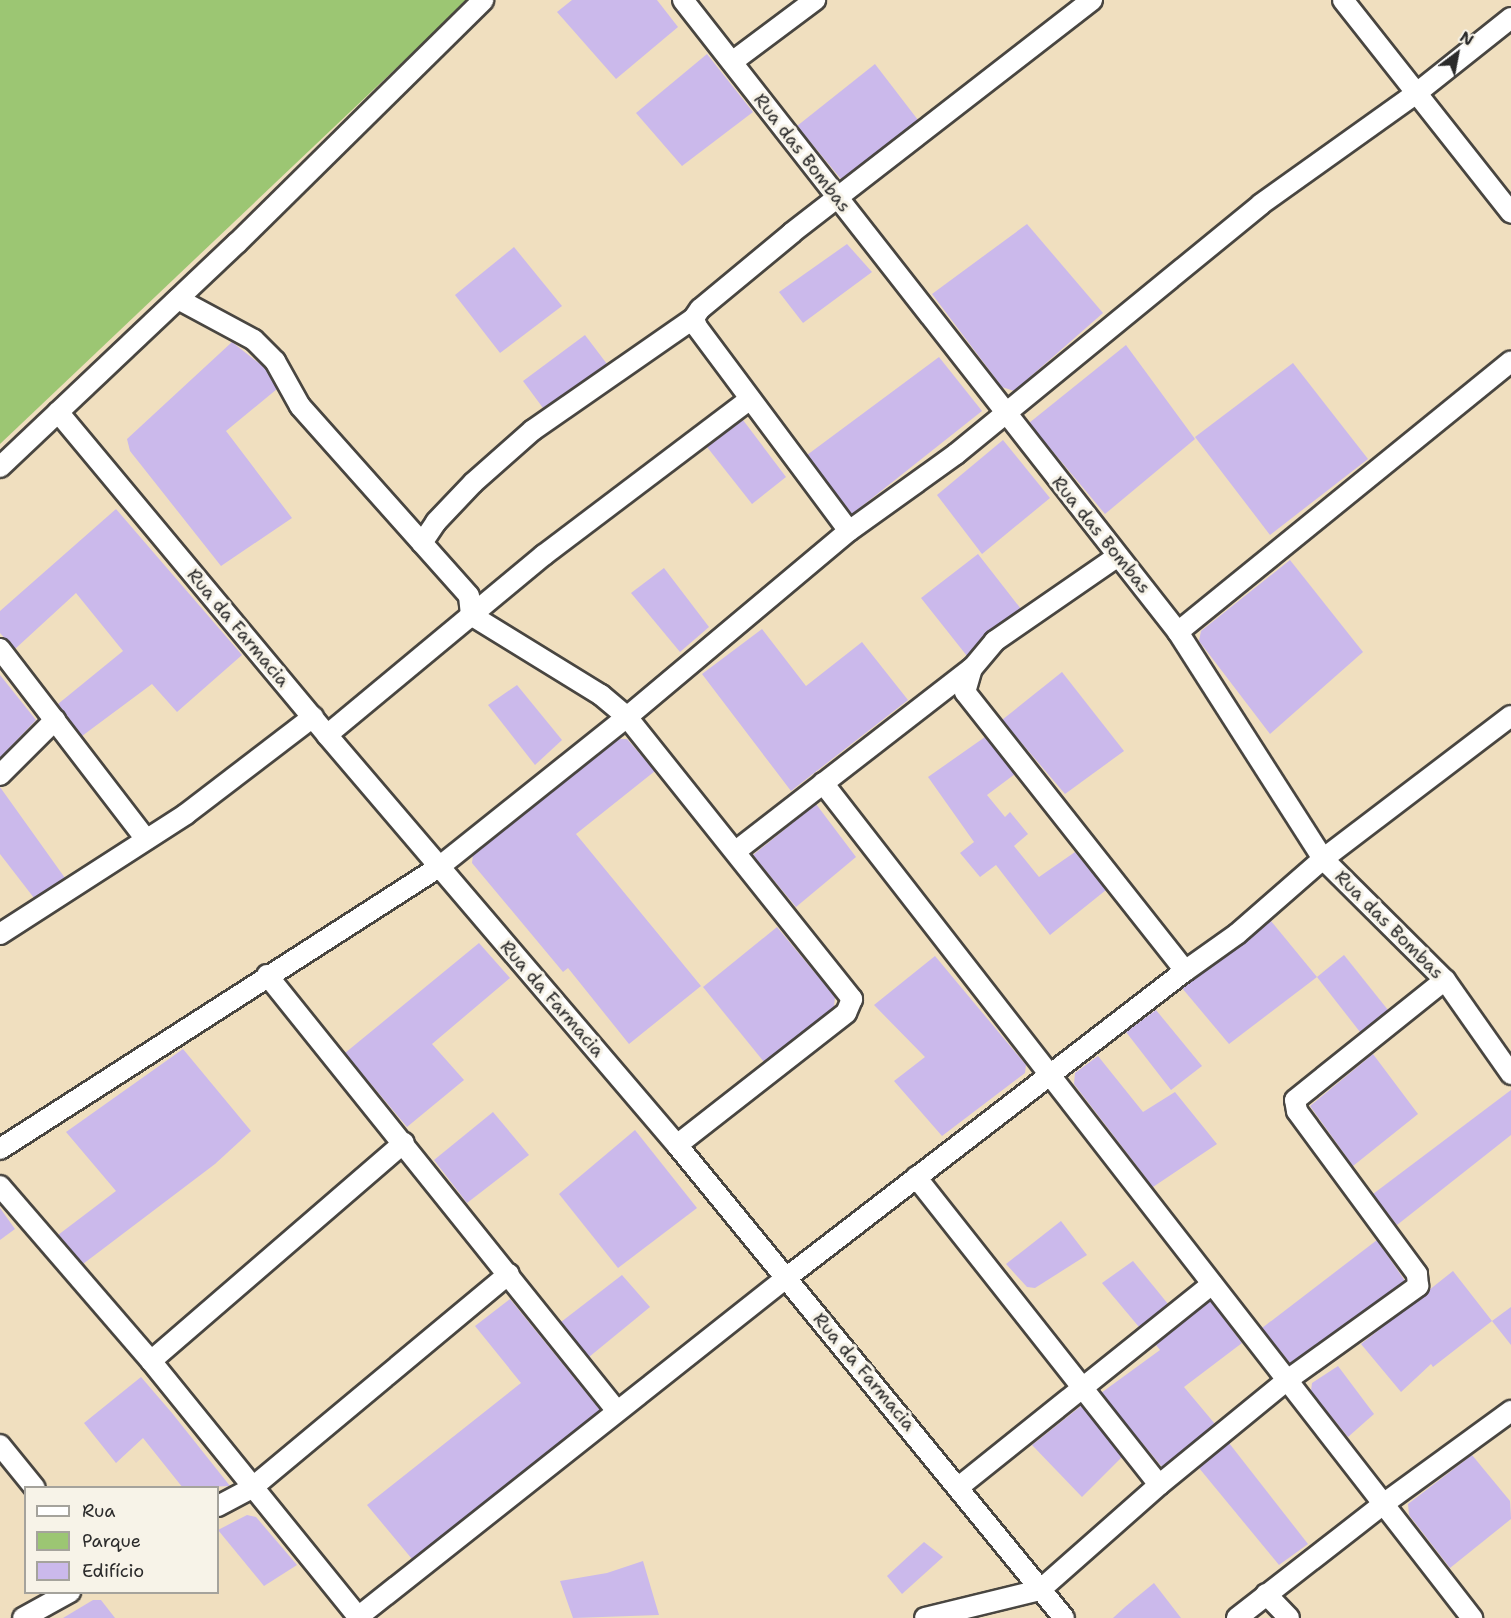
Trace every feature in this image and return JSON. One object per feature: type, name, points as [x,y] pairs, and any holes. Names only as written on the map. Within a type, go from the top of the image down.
[{"type":"street","points":[[0,467],[178,299],[483,0]]},
{"type":"street","name":"Rua das Bombas","points":[[683,0],[1178,632],[1323,859],[1445,980],[1509,1066]]},
{"type":"street","points":[[732,62],[815,0]]},
{"type":"street","points":[[422,543],[436,522],[473,483],[533,430],[694,318],[700,309],[838,198],[1092,0]]},
{"type":"street","points":[[1343,0],[1418,92],[1511,213]]},
{"type":"street","points":[[0,1149],[267,975],[439,867],[627,717],[849,531],[888,507],[1261,204],[1418,92],[1511,18]]},
{"type":"street","points":[[178,299],[254,340],[275,361],[300,406],[469,596],[471,615]]},
{"type":"street","points":[[694,318],[750,399],[849,531]]},
{"type":"street","points":[[1178,632],[1511,361]]},
{"type":"street","points":[[327,735],[471,615],[750,399]]},
{"type":"street","name":"Rua da Farmacia","points":[[58,412],[327,735],[677,1145],[960,1486],[1064,1618]]},
{"type":"street","points":[[736,850],[972,668],[995,641],[1118,556]]},
{"type":"street","points":[[471,615],[600,695],[627,717],[736,850],[852,999],[846,1013],[677,1145]]},
{"type":"street","points":[[0,649],[146,839]]},
{"type":"street","points":[[972,668],[965,692],[1185,971]]},
{"type":"street","points":[[0,1186],[151,1361],[359,1617],[786,1278],[1185,971],[1237,934],[1323,859],[1511,716]]},
{"type":"street","points":[[0,934],[186,814],[313,717]]},
{"type":"street","points":[[0,776],[55,720]]},
{"type":"street","points":[[823,783],[1472,1618]]},
{"type":"street","points":[[267,975],[617,1411]]},
{"type":"street","points":[[925,1618],[1040,1590],[1159,1485],[1286,1381],[1418,1286],[1416,1274],[1297,1111],[1295,1100],[1445,980]]},
{"type":"street","points":[[151,1361],[404,1143]]},
{"type":"street","points":[[916,1177],[1159,1485]]},
{"type":"street","points":[[219,1505],[254,1487],[509,1274]]},
{"type":"street","points":[[960,1486],[1084,1390],[1212,1284]]},
{"type":"street","points":[[1238,1618],[1382,1505],[1511,1411]]},
{"type":"street","points":[[0,1445],[33,1486]]},
{"type":"street","points":[[23,1618],[68,1594]]},
{"type":"street","points":[[1266,1594],[1289,1618]]},
{"type":"green space","points":[[0,0],[468,0],[0,444]]},
{"type":"building","points":[[572,0],[657,0],[678,27],[616,79],[557,12]]},
{"type":"building","points":[[707,54],[753,112],[682,166],[636,113]]},
{"type":"building","points":[[875,64],[918,120],[841,179],[797,126]]},
{"type":"building","points":[[1027,224],[1103,313],[1014,391],[1002,387],[932,294]]},
{"type":"building","points":[[847,244],[872,272],[803,323],[779,292]]},
{"type":"building","points":[[514,247],[562,306],[500,353],[455,295]]},
{"type":"building","points":[[585,335],[607,364],[543,408],[523,381]]},
{"type":"building","points":[[232,342],[265,368],[277,389],[226,431],[292,518],[221,566],[130,451],[127,439]]},
{"type":"building","points":[[1126,345],[1195,439],[1105,514],[1029,423]]},
{"type":"building","points":[[939,357],[982,411],[852,514],[807,455]]},
{"type":"building","points":[[1293,363],[1368,459],[1270,535],[1195,437]]},
{"type":"building","points":[[743,420],[786,477],[752,504],[707,447]]},
{"type":"building","points":[[1003,440],[1050,498],[982,554],[937,495]]},
{"type":"building","points":[[116,509],[242,655],[177,712],[152,684],[82,736],[58,704],[123,651],[76,593],[15,649],[0,633],[0,611]]},
{"type":"building","points":[[978,554],[1021,609],[988,631],[967,656],[921,598]]},
{"type":"building","points":[[1290,560],[1363,652],[1270,734],[1199,641],[1201,631]]},
{"type":"building","points":[[664,568],[709,627],[680,652],[631,593]]},
{"type":"building","points":[[762,629],[806,686],[862,642],[908,700],[791,791],[702,674]]},
{"type":"building","points":[[1062,672],[1124,751],[1065,794],[1002,720]]},
{"type":"building","points":[[0,675],[36,720],[0,758]]},
{"type":"building","points":[[517,685],[562,740],[535,765],[488,705]]},
{"type":"building","points":[[985,737],[1015,774],[987,795],[1005,817],[1010,812],[1028,834],[1014,846],[1039,877],[1075,852],[1106,890],[1050,935],[996,865],[980,877],[960,853],[974,842],[928,777]]},
{"type":"building","points":[[619,739],[627,739],[655,771],[576,834],[701,986],[629,1044],[568,968],[563,972],[472,863],[473,855]]},
{"type":"building","points":[[0,787],[65,878],[34,898],[0,854]]},
{"type":"building","points":[[816,804],[856,857],[796,907],[753,855]]},
{"type":"building","points":[[1271,921],[1317,977],[1229,1044],[1182,988]]},
{"type":"building","points":[[777,927],[835,997],[834,1007],[764,1062],[703,987]]},
{"type":"building","points":[[479,943],[510,978],[432,1044],[464,1080],[407,1127],[345,1053]]},
{"type":"building","points":[[1344,955],[1388,1010],[1360,1032],[1317,977]]},
{"type":"building","points":[[935,956],[1026,1065],[1025,1073],[942,1136],[894,1081],[925,1057],[874,1005]]},
{"type":"building","points":[[1156,1010],[1202,1066],[1171,1090],[1126,1032]]},
{"type":"building","points":[[183,1049],[251,1131],[215,1164],[83,1264],[58,1235],[116,1191],[66,1132]]},
{"type":"building","points":[[1373,1054],[1418,1114],[1353,1166],[1310,1106]]},
{"type":"building","points":[[1098,1056],[1143,1112],[1175,1092],[1217,1144],[1153,1187],[1074,1084],[1075,1073]]},
{"type":"building","points":[[1511,1090],[1511,1135],[1397,1225],[1373,1194]]},
{"type":"building","points":[[493,1112],[529,1155],[467,1203],[434,1160]]},
{"type":"building","points":[[635,1130],[697,1208],[618,1268],[559,1194]]},
{"type":"building","points":[[0,1208],[15,1229],[0,1240]]},
{"type":"building","points":[[1061,1221],[1087,1255],[1035,1288],[1027,1287],[1006,1264]]},
{"type":"building","points":[[1377,1240],[1405,1281],[1290,1363],[1262,1328]]},
{"type":"building","points":[[1133,1261],[1168,1304],[1139,1327],[1102,1283]]},
{"type":"building","points":[[1453,1271],[1492,1321],[1433,1367],[1431,1364],[1401,1392],[1361,1344]]},
{"type":"building","points":[[622,1275],[650,1307],[589,1357],[561,1322]]},
{"type":"building","points":[[510,1299],[600,1410],[412,1559],[367,1505],[521,1383],[475,1326]]},
{"type":"building","points":[[1210,1301],[1242,1343],[1184,1387],[1215,1424],[1162,1467],[1101,1393],[1160,1350],[1156,1345]]},
{"type":"building","points":[[1511,1307],[1511,1345],[1492,1321]]},
{"type":"building","points":[[1338,1366],[1374,1414],[1348,1437],[1311,1391],[1312,1383]]},
{"type":"building","points":[[141,1377],[230,1486],[181,1486],[143,1438],[116,1463],[84,1423]]},
{"type":"building","points":[[1081,1406],[1122,1457],[1082,1497],[1032,1445]]},
{"type":"building","points":[[1229,1443],[1308,1544],[1279,1565],[1199,1468]]},
{"type":"building","points":[[1472,1455],[1510,1501],[1511,1519],[1450,1568],[1409,1515],[1408,1504]]},
{"type":"building","points":[[247,1515],[256,1517],[297,1565],[264,1586],[219,1529]]},
{"type":"building","points":[[924,1542],[943,1557],[902,1594],[887,1576]]},
{"type":"building","points":[[643,1561],[659,1615],[573,1618],[560,1581],[607,1573]]},
{"type":"building","points":[[1154,1583],[1181,1618],[1113,1618],[1125,1607]]},
{"type":"building","points":[[93,1600],[101,1600],[115,1618],[63,1618]]}]
